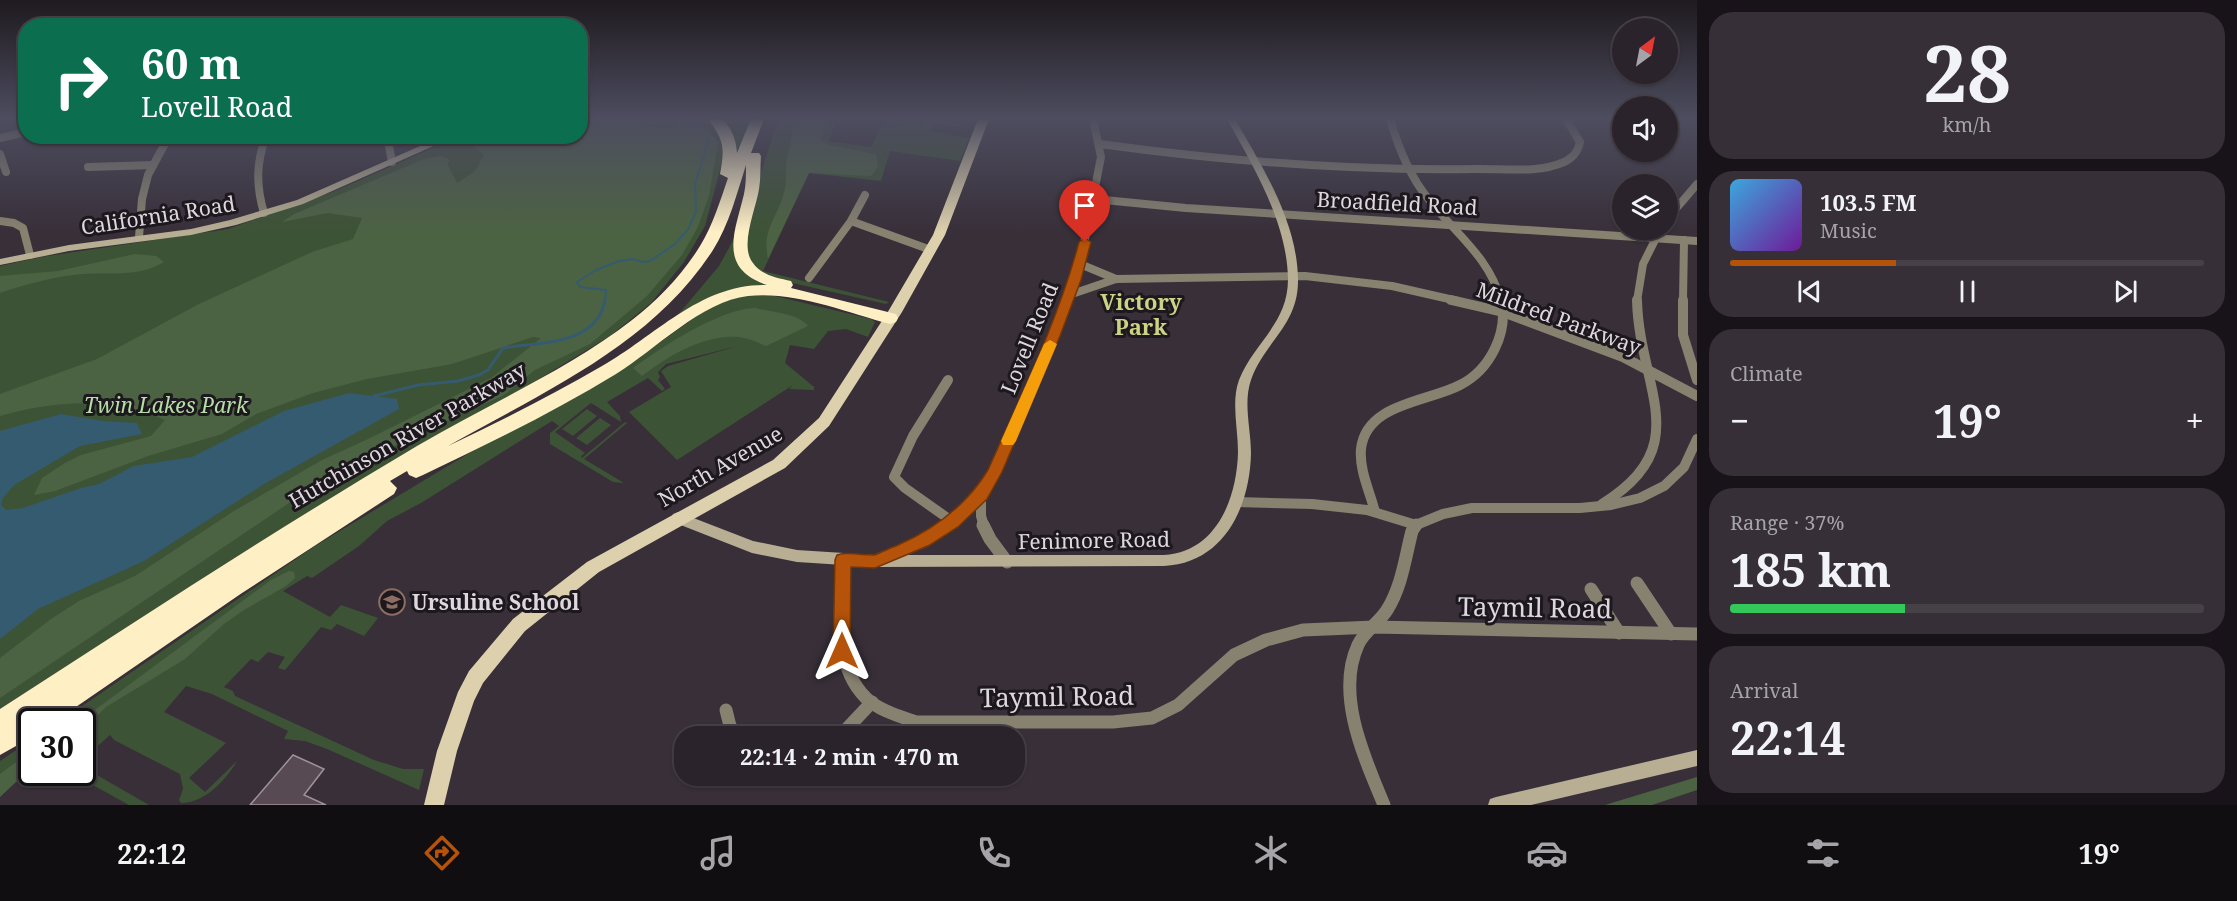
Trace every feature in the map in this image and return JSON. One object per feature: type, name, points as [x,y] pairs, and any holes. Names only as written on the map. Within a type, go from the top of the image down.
[{"type":"highway","points":[[707,248],[729,157]]},
{"type":"highway","name":"Hutchinson River Parkway","points":[[0,723],[249,558],[426,450],[611,344],[658,306],[686,277],[707,248],[720,221],[743,157]]},
{"type":"highway","points":[[754,157],[752,188],[740,247],[743,261],[749,270],[771,281],[892,315]]},
{"type":"highway","name":"Hutchinson River Parkway","points":[[53,708],[243,581],[416,470],[588,371],[635,340],[664,315],[698,279],[723,244],[754,157]]},
{"type":"highway","points":[[416,470],[516,421],[600,375],[648,346],[707,304],[728,295],[756,290],[780,292],[892,315]]},
{"type":"highway","name":"Hutchinson River Parkway","points":[[0,743],[18,731]]},
{"type":"main road","name":"North Avenue","points":[[435,805],[450,743],[465,699],[476,677],[503,641],[538,608],[585,573],[678,518],[779,464],[813,435],[838,404],[931,250],[972,157]]},
{"type":"street","points":[[1,157],[6,172]]},
{"type":"street","points":[[139,237],[142,199],[158,157]]},
{"type":"street","points":[[260,157],[256,169],[256,181],[264,213]]},
{"type":"street","points":[[391,157],[392,162]]},
{"type":"street","name":"California Road","points":[[0,262],[139,237],[205,230],[300,202],[405,157]]},
{"type":"street","name":"Lovell Road","points":[[678,518],[736,542],[770,552],[875,561],[924,541],[952,522],[981,495],[995,472],[1069,296],[1080,264],[1101,157]]},
{"type":"street","points":[[1214,157],[1254,161],[1406,169],[1526,168],[1557,165],[1574,157]]},
{"type":"street","name":"Fenimore Road","points":[[875,561],[1141,561],[1186,557],[1206,547],[1215,538],[1225,525],[1236,501],[1244,464],[1240,407],[1244,384],[1255,361],[1284,323],[1292,300],[1293,277],[1278,214],[1252,157]]},
{"type":"street","points":[[1375,512],[1362,462],[1361,449],[1364,437],[1372,424],[1388,413],[1461,385],[1476,374],[1498,346],[1504,321],[1498,287],[1489,271],[1477,252],[1425,196],[1406,169],[1402,157]]},
{"type":"street","points":[[88,167],[153,165]]},
{"type":"street","points":[[1678,206],[1697,184]]},
{"type":"street","points":[[809,278],[851,221],[865,195]]},
{"type":"street","name":"Broadfield Road","points":[[1094,199],[1278,214],[1612,232]]},
{"type":"street","points":[[0,221],[14,223],[23,228],[30,255]]},
{"type":"street","points":[[851,221],[931,250]]},
{"type":"street","name":"Broadfield Road","points":[[1678,239],[1697,241]]},
{"type":"street","points":[[1597,507],[1638,483],[1653,464],[1665,431],[1664,414],[1641,341],[1636,300],[1643,260],[1654,240]]},
{"type":"street","points":[[1684,240],[1683,335],[1697,380]]},
{"type":"street","name":"Mildred Parkway","points":[[1080,264],[1116,279],[1293,277],[1324,278],[1392,286],[1503,312],[1586,342],[1650,371],[1697,396]]},
{"type":"street","name":"Mildred Parkway","points":[[1069,296],[1116,279]]},
{"type":"street","points":[[948,380],[913,436],[894,477],[905,489],[952,522]]},
{"type":"street","points":[[1384,805],[1350,703],[1353,660],[1362,639],[1388,609],[1396,592],[1412,531],[1416,525],[1432,517],[1470,508],[1620,505],[1653,494],[1666,485],[1684,467],[1697,439]]},
{"type":"street","points":[[981,495],[980,521],[988,539],[1007,562]]},
{"type":"street","points":[[1236,501],[1312,504],[1375,512],[1416,525]]},
{"type":"street","name":"Taymil Road","points":[[843,560],[843,659],[852,679],[872,702],[890,714],[915,722],[1133,721],[1152,718],[1178,705],[1224,662],[1266,640],[1303,630],[1374,627],[1697,634]]},
{"type":"street","points":[[1637,583],[1671,634]]},
{"type":"street","points":[[1591,589],[1619,633]]},
{"type":"street","points":[[849,726],[872,702]]},
{"type":"street","points":[[726,710],[730,726]]},
{"type":"street","points":[[1496,805],[1697,758]]},
{"type":"green space","name":"Twin Lakes Park","points":[[413,157],[723,157],[705,226],[684,262],[651,303],[610,336],[337,494],[0,709],[0,266],[41,257],[228,229],[335,191]]},
{"type":"green space","points":[[443,157],[449,159],[448,165],[457,183],[475,171],[483,157],[716,157],[709,196],[698,227],[682,255],[647,296],[590,344],[535,370],[504,395],[332,474],[0,698],[0,658],[51,619],[79,601],[135,576],[234,511],[322,460],[491,378],[541,338],[533,337],[452,364],[367,379],[313,393],[256,414],[222,434],[148,456],[55,491],[34,495],[42,478],[65,463],[81,455],[151,436],[165,420],[125,407],[83,403],[41,407],[0,416],[0,394],[97,359],[197,305],[312,252],[353,239],[362,218],[328,213],[282,222],[294,214],[424,159]]},
{"type":"green space","points":[[766,157],[888,157],[881,181],[809,173],[763,271],[889,302],[886,304],[779,280],[753,268],[748,256],[747,240],[749,220]]},
{"type":"green space","points":[[788,157],[876,157],[878,167],[871,176],[809,173],[768,259],[767,239],[785,188]]},
{"type":"green space","points":[[929,157],[962,157],[960,161]]},
{"type":"green space","points":[[736,235],[737,258],[794,290],[756,287],[677,316],[719,266]]},
{"type":"green space","points":[[135,254],[156,256],[164,262],[152,268],[130,273],[85,274],[54,278],[0,293],[0,276],[58,271]]},
{"type":"green space","points":[[771,295],[871,319],[875,322],[868,337],[846,329],[828,331],[814,349],[790,345],[785,363],[814,387],[814,390],[789,389],[793,385],[677,460],[629,412],[671,387],[661,371],[668,366],[738,346],[666,364],[658,372],[660,377],[658,380],[665,389],[662,391],[648,378],[607,402],[620,416],[621,422],[591,403],[555,432],[585,453],[581,456],[582,458],[625,422],[627,423],[584,459],[624,483],[613,482],[550,444],[550,433],[559,426],[552,421],[421,503],[387,521],[359,546],[312,578],[307,576],[283,591],[330,617],[341,605],[378,618],[364,636],[337,624],[331,630],[321,627],[285,670],[278,668],[285,657],[268,652],[258,662],[251,659],[224,687],[233,691],[235,696],[374,760],[403,769],[424,769],[419,790],[327,749],[305,741],[284,739],[288,731],[212,694],[186,686],[164,712],[226,743],[189,778],[205,792],[237,761],[221,783],[206,795],[181,803],[179,800],[183,789],[180,774],[114,740],[110,735],[96,747],[96,708],[79,708],[315,546],[501,434],[628,365],[711,306],[729,298]]},
{"type":"green space","points":[[755,308],[798,318],[808,326],[766,346],[739,337],[713,339],[675,354],[642,376],[633,368],[691,330],[725,315]]},
{"type":"green space","points":[[587,409],[597,416],[573,436],[562,429]]},
{"type":"green space","points":[[600,418],[611,425],[587,445],[576,438]]},
{"type":"green space","points":[[289,571],[294,572],[295,578],[286,586],[244,610],[224,624],[185,659],[106,707],[96,717],[96,709],[271,580]]},
{"type":"green space","points":[[18,749],[18,773],[0,792],[0,761]]},
{"type":"green space","points":[[18,761],[18,780],[0,797],[0,774]]},
{"type":"green space","points":[[96,774],[149,805],[129,805],[95,786]]},
{"type":"green space","points":[[1697,777],[1697,790],[1652,805],[1605,805]]},
{"type":"water","points":[[349,393],[397,399],[399,409],[264,484],[144,561],[38,609],[0,639],[0,431],[61,414],[103,421],[137,423],[142,434],[80,446],[14,485],[3,498],[1,505],[6,510],[23,508],[99,484],[134,466],[192,457],[284,411]]},
{"type":"building","points":[[293,755],[324,769],[304,795],[326,805],[250,805]]},
{"type":"waterway","points":[[605,301],[606,290],[580,287],[577,282],[596,270],[619,261],[633,259],[642,262],[650,261],[675,244],[689,228],[696,211],[695,184],[704,157]]},
{"type":"waterway","points":[[374,396],[418,385],[458,381],[479,375],[488,370],[503,348],[549,342],[579,334],[591,326],[600,315],[605,300]]},
{"type":"slow traffic","points":[[1008,441],[1050,344]]},
{"type":"place","name":"Ursuline School","points":[[392,602]]},
{"type":"district","name":"Victory Park","points":[[1141,314]]},
{"type":"route","points":[[842,651],[843,560],[875,561],[924,541],[968,510],[981,495],[995,472],[1054,336],[1075,280],[1085,242]]}]
